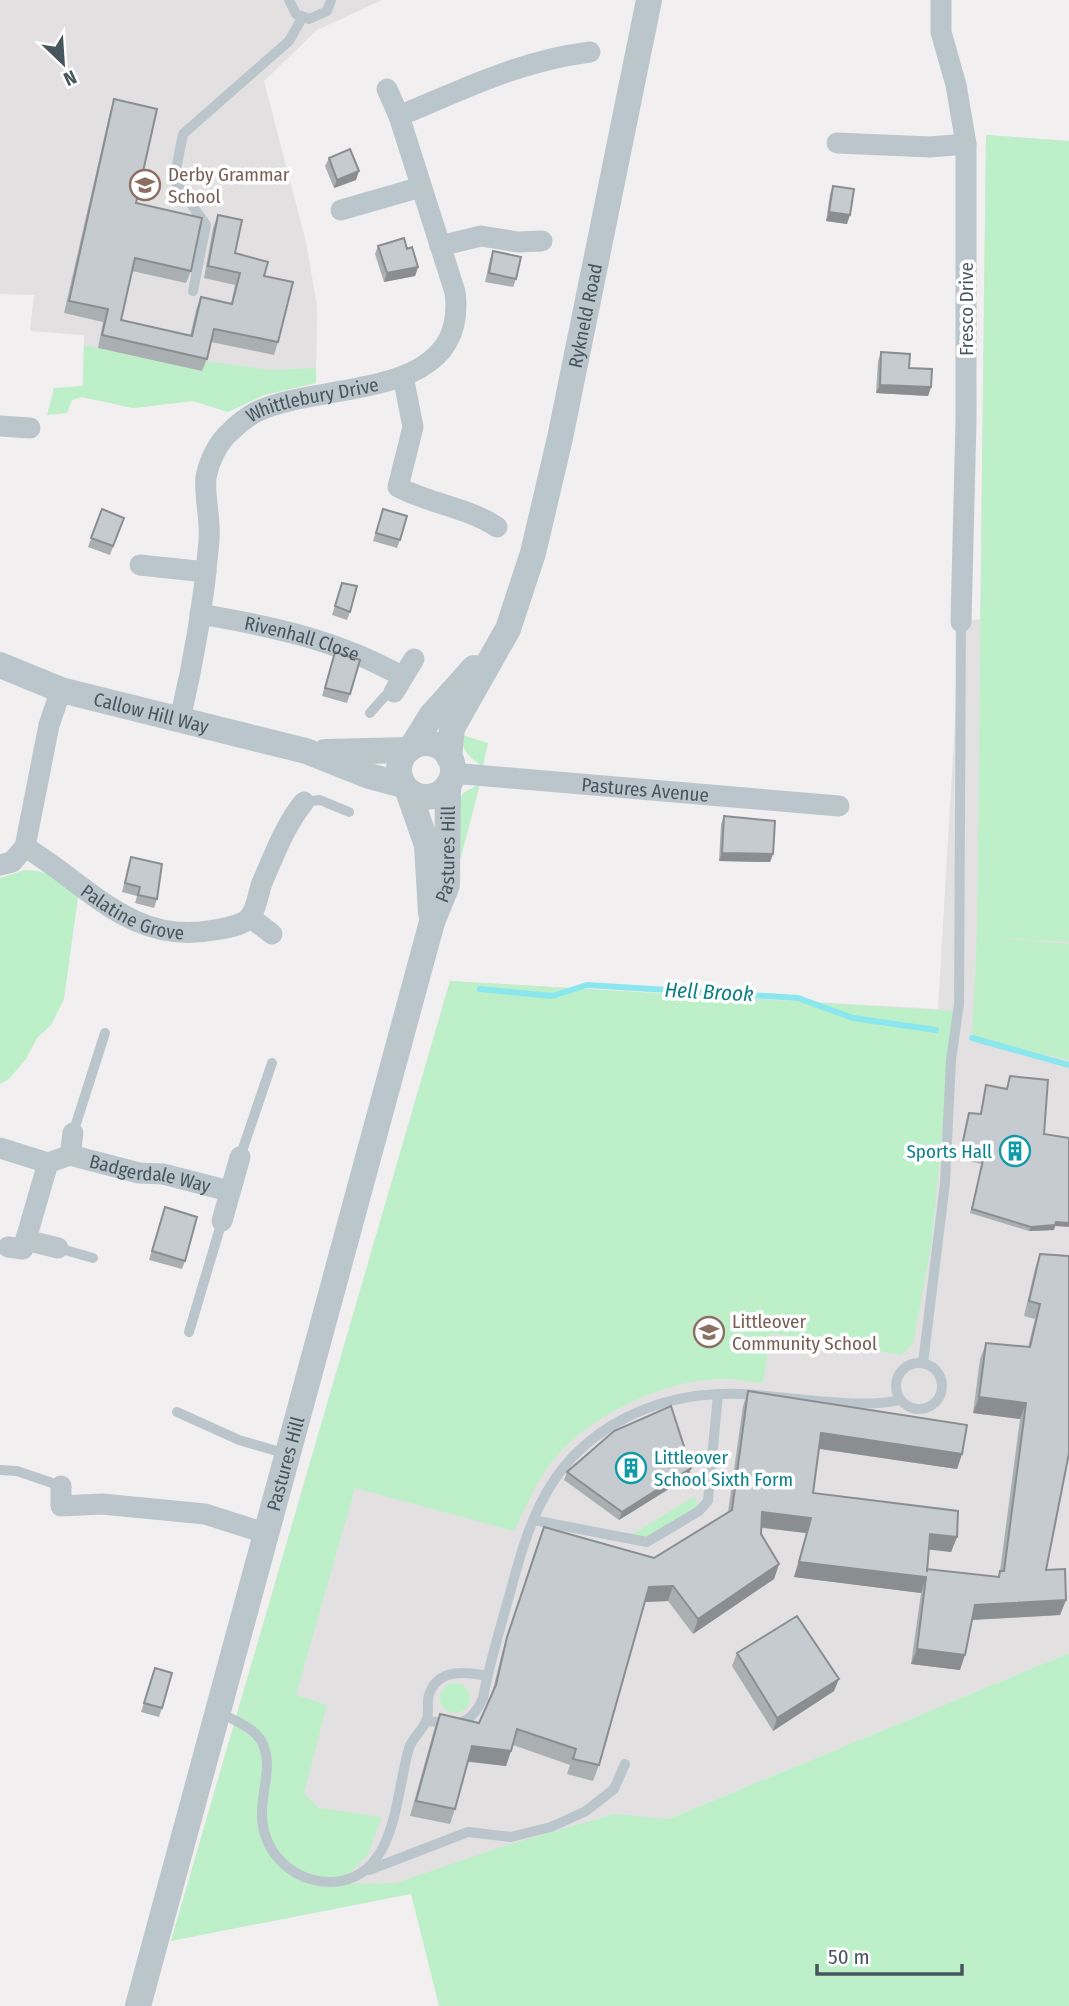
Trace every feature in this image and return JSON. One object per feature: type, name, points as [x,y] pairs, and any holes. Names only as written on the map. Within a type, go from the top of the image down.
[{"type":"street","name":"Rykneld Road","points":[[450,772],[453,728],[508,629],[527,576],[561,438],[649,0]]},
{"type":"street","name":"Fresco Drive","points":[[941,0],[941,32],[956,85],[966,144],[966,420],[961,622]]},
{"type":"street","points":[[399,116],[526,63],[590,52]]},
{"type":"street","name":"Whittlebury Drive","points":[[180,719],[195,658],[206,572],[211,521],[206,475],[219,444],[227,433],[255,412],[403,376],[442,352],[456,323],[455,292],[399,116],[387,89]]},
{"type":"street","points":[[836,144],[930,147],[966,144]]},
{"type":"street","points":[[341,211],[421,187]]},
{"type":"street","points":[[440,246],[481,236],[518,242],[542,241]]},
{"type":"street","points":[[403,376],[413,427],[398,487],[418,498],[480,516],[497,527]]},
{"type":"street","points":[[0,426],[30,428]]},
{"type":"street","points":[[140,565],[206,572]]},
{"type":"street","name":"Rivenhall Close","points":[[200,614],[265,625],[337,645],[397,684]]},
{"type":"street","name":"Rykneld Road","points":[[410,748],[431,716],[508,629]]},
{"type":"street","points":[[397,684],[421,655]]},
{"type":"street","name":"Callow Hill Way","points":[[0,665],[61,690],[306,751],[405,788]]},
{"type":"street","points":[[0,865],[12,862],[25,847],[49,725],[61,690]]},
{"type":"street","points":[[428,743],[440,747],[450,772],[435,796],[417,796],[405,788],[399,765],[410,748],[428,743]]},
{"type":"street","name":"Callow Hill Way","points":[[306,751],[372,753],[410,748]]},
{"type":"street","name":"Pastures Avenue","points":[[450,772],[839,806]]},
{"type":"street","name":"Pastures Hill","points":[[138,2006],[432,922],[447,885],[450,772]]},
{"type":"street","name":"Pastures Hill","points":[[405,788],[427,845],[432,922]]},
{"type":"street","points":[[272,934],[250,917],[293,816],[304,802]]},
{"type":"street","name":"Palatine Grove","points":[[25,847],[125,918],[153,930],[205,932],[241,923],[250,917]]},
{"type":"street","name":"Badgerdale Way","points":[[70,1155],[73,1133]]},
{"type":"street","points":[[0,1148],[48,1163],[17,1243],[58,1248]]},
{"type":"street","name":"Badgerdale Way","points":[[48,1163],[70,1155],[139,1173],[163,1174],[229,1191]]},
{"type":"street","name":"Badgerdale Way","points":[[222,1221],[240,1157]]},
{"type":"street","points":[[61,1486],[61,1506],[102,1504],[205,1514],[265,1532]]},
{"type":"lane","points":[[289,0],[291,8],[302,18],[321,16],[331,0]]},
{"type":"lane","points":[[192,291],[206,225],[174,180],[183,134],[289,41],[302,18]]},
{"type":"lane","points":[[923,1363],[945,1182],[951,1060],[959,1004],[961,622]]},
{"type":"lane","points":[[370,713],[397,684]]},
{"type":"lane","points":[[304,802],[320,800],[349,812]]},
{"type":"lane","name":"Badgerdale Way","points":[[73,1133],[104,1033]]},
{"type":"lane","name":"Badgerdale Way","points":[[240,1157],[272,1063]]},
{"type":"lane","points":[[189,1332],[222,1221]]},
{"type":"lane","points":[[58,1248],[93,1258]]},
{"type":"lane","points":[[923,1363],[931,1365],[940,1375],[942,1392],[938,1400],[921,1409],[907,1406],[896,1391],[899,1375],[913,1364],[923,1363]]},
{"type":"lane","points":[[427,1721],[458,1724],[476,1714],[483,1698],[525,1538],[533,1520],[555,1479],[577,1453],[604,1430],[661,1401],[693,1394],[876,1404],[900,1400]]},
{"type":"lane","points":[[533,1520],[647,1542],[699,1511],[708,1501],[718,1394]]},
{"type":"lane","points":[[177,1412],[239,1440],[287,1454]]},
{"type":"lane","points":[[0,1470],[17,1471],[61,1486]]},
{"type":"lane","points":[[367,1871],[384,1849],[410,1745],[427,1721],[429,1695],[436,1681],[449,1674],[464,1672],[487,1676]]},
{"type":"lane","points":[[217,1711],[256,1731],[264,1747],[267,1769],[262,1828],[273,1852],[292,1872],[315,1881],[342,1881],[468,1832],[511,1837],[551,1826],[586,1811],[614,1788],[625,1764]]},
{"type":"shaded area","name":"Derby Grammar School","points":[[0,0],[382,0],[317,30],[264,81],[306,242],[317,306],[316,383],[264,395],[228,412],[193,401],[133,408],[82,397],[84,335],[30,331],[34,295],[0,294]]},
{"type":"shaded area","name":"Littleover Community School","points":[[986,135],[1069,141],[1069,1653],[669,1819],[171,1941],[450,981],[938,1009],[961,622],[980,619]]},
{"type":"green space","points":[[986,135],[1069,141],[1069,942],[990,937],[1069,944],[1069,1060],[972,1038],[977,936]]},
{"type":"green space","points":[[84,345],[202,371],[205,361],[271,370],[316,368],[316,383],[264,395],[228,412],[193,401],[133,408],[82,397],[72,400],[67,413],[47,415],[54,388],[83,386]]},
{"type":"green space","points":[[462,735],[488,743],[483,766],[467,754]]},
{"type":"green space","points":[[480,784],[461,857],[458,859],[460,799],[463,793]]},
{"type":"green space","points":[[25,870],[48,874],[78,897],[64,999],[51,1025],[37,1038],[26,1059],[9,1079],[0,1084],[0,878]]},
{"type":"green space","points":[[450,981],[954,1011],[931,1247],[913,1344],[901,1355],[771,1333],[763,1383],[716,1379],[669,1388],[621,1407],[578,1436],[560,1452],[541,1477],[514,1531],[355,1488],[296,1695],[327,1705],[304,1793],[319,1808],[382,1817],[368,1854],[349,1874],[347,1884],[396,1883],[504,1846],[615,1814],[669,1819],[1069,1653],[1069,2006],[439,2006],[411,1894],[171,1941]]},
{"type":"green space","points":[[695,1496],[699,1511],[647,1542],[634,1533]]},
{"type":"green space","points":[[455,1683],[465,1688],[470,1698],[465,1708],[455,1713],[445,1708],[440,1698],[445,1688]]},
{"type":"building","points":[[114,99],[157,109],[136,203],[202,218],[191,271],[135,258],[121,320],[192,336],[201,297],[232,304],[240,273],[208,266],[218,215],[242,220],[235,253],[268,262],[264,276],[293,282],[278,342],[214,329],[207,359],[102,335],[108,309],[69,301]]},
{"type":"building","points":[[350,149],[359,171],[337,180],[329,158]]},
{"type":"building","points":[[833,186],[854,189],[850,215],[829,212]]},
{"type":"building","points":[[404,238],[407,249],[412,247],[418,267],[387,273],[378,246]]},
{"type":"building","points":[[493,251],[521,257],[516,279],[489,273]]},
{"type":"building","points":[[881,352],[910,354],[909,368],[932,369],[931,387],[880,385]]},
{"type":"building","points":[[102,509],[124,518],[113,546],[91,538]]},
{"type":"building","points":[[383,509],[407,516],[400,540],[376,533]]},
{"type":"building","points":[[342,583],[357,586],[350,612],[335,606]]},
{"type":"building","points":[[335,652],[360,660],[350,694],[325,688]]},
{"type":"building","points":[[724,816],[775,821],[773,854],[722,853]]},
{"type":"building","points":[[131,857],[162,864],[157,899],[138,895],[140,887],[125,883]]},
{"type":"building","name":"Sports Hall","points":[[1010,1076],[1048,1080],[1044,1134],[1069,1138],[1069,1223],[1056,1222],[1055,1225],[1031,1227],[972,1209],[983,1160],[960,1155],[969,1113],[981,1114],[986,1085],[1007,1089]]},
{"type":"building","points":[[165,1207],[197,1217],[185,1261],[152,1251]]},
{"type":"building","points":[[1040,1254],[1069,1256],[1069,1453],[1046,1570],[1065,1569],[1066,1600],[975,1605],[965,1655],[917,1649],[926,1577],[799,1562],[811,1518],[762,1512],[761,1534],[779,1564],[698,1619],[673,1586],[649,1587],[599,1765],[573,1759],[576,1749],[517,1729],[511,1751],[472,1746],[455,1809],[416,1801],[440,1714],[479,1723],[496,1685],[507,1637],[544,1527],[654,1558],[732,1510],[748,1391],[967,1425],[962,1454],[821,1433],[813,1493],[958,1511],[957,1537],[930,1534],[927,1569],[999,1577],[1000,1571],[1004,1571],[1026,1403],[979,1397],[986,1343],[1030,1347],[1040,1304],[1029,1301]]},
{"type":"building","name":"Littleover School Sixth Form","points":[[671,1406],[691,1468],[622,1512],[567,1472],[614,1431]]},
{"type":"building","points":[[797,1616],[839,1679],[777,1718],[737,1653]]},
{"type":"building","points":[[155,1668],[172,1673],[162,1708],[144,1703]]},
{"type":"waterway","name":"Hell Brook","points":[[480,989],[552,996],[587,985],[798,998],[853,1018],[936,1030]]},
{"type":"waterway","name":"Hell Brook","points":[[972,1038],[1069,1065]]},
{"type":"place","name":"Derby Grammar School","points":[[145,185]]},
{"type":"place","name":"Sports Hall","points":[[1015,1151]]},
{"type":"place","name":"Littleover Community School","points":[[709,1332]]},
{"type":"place","name":"Littleover School Sixth Form","points":[[631,1468]]}]
